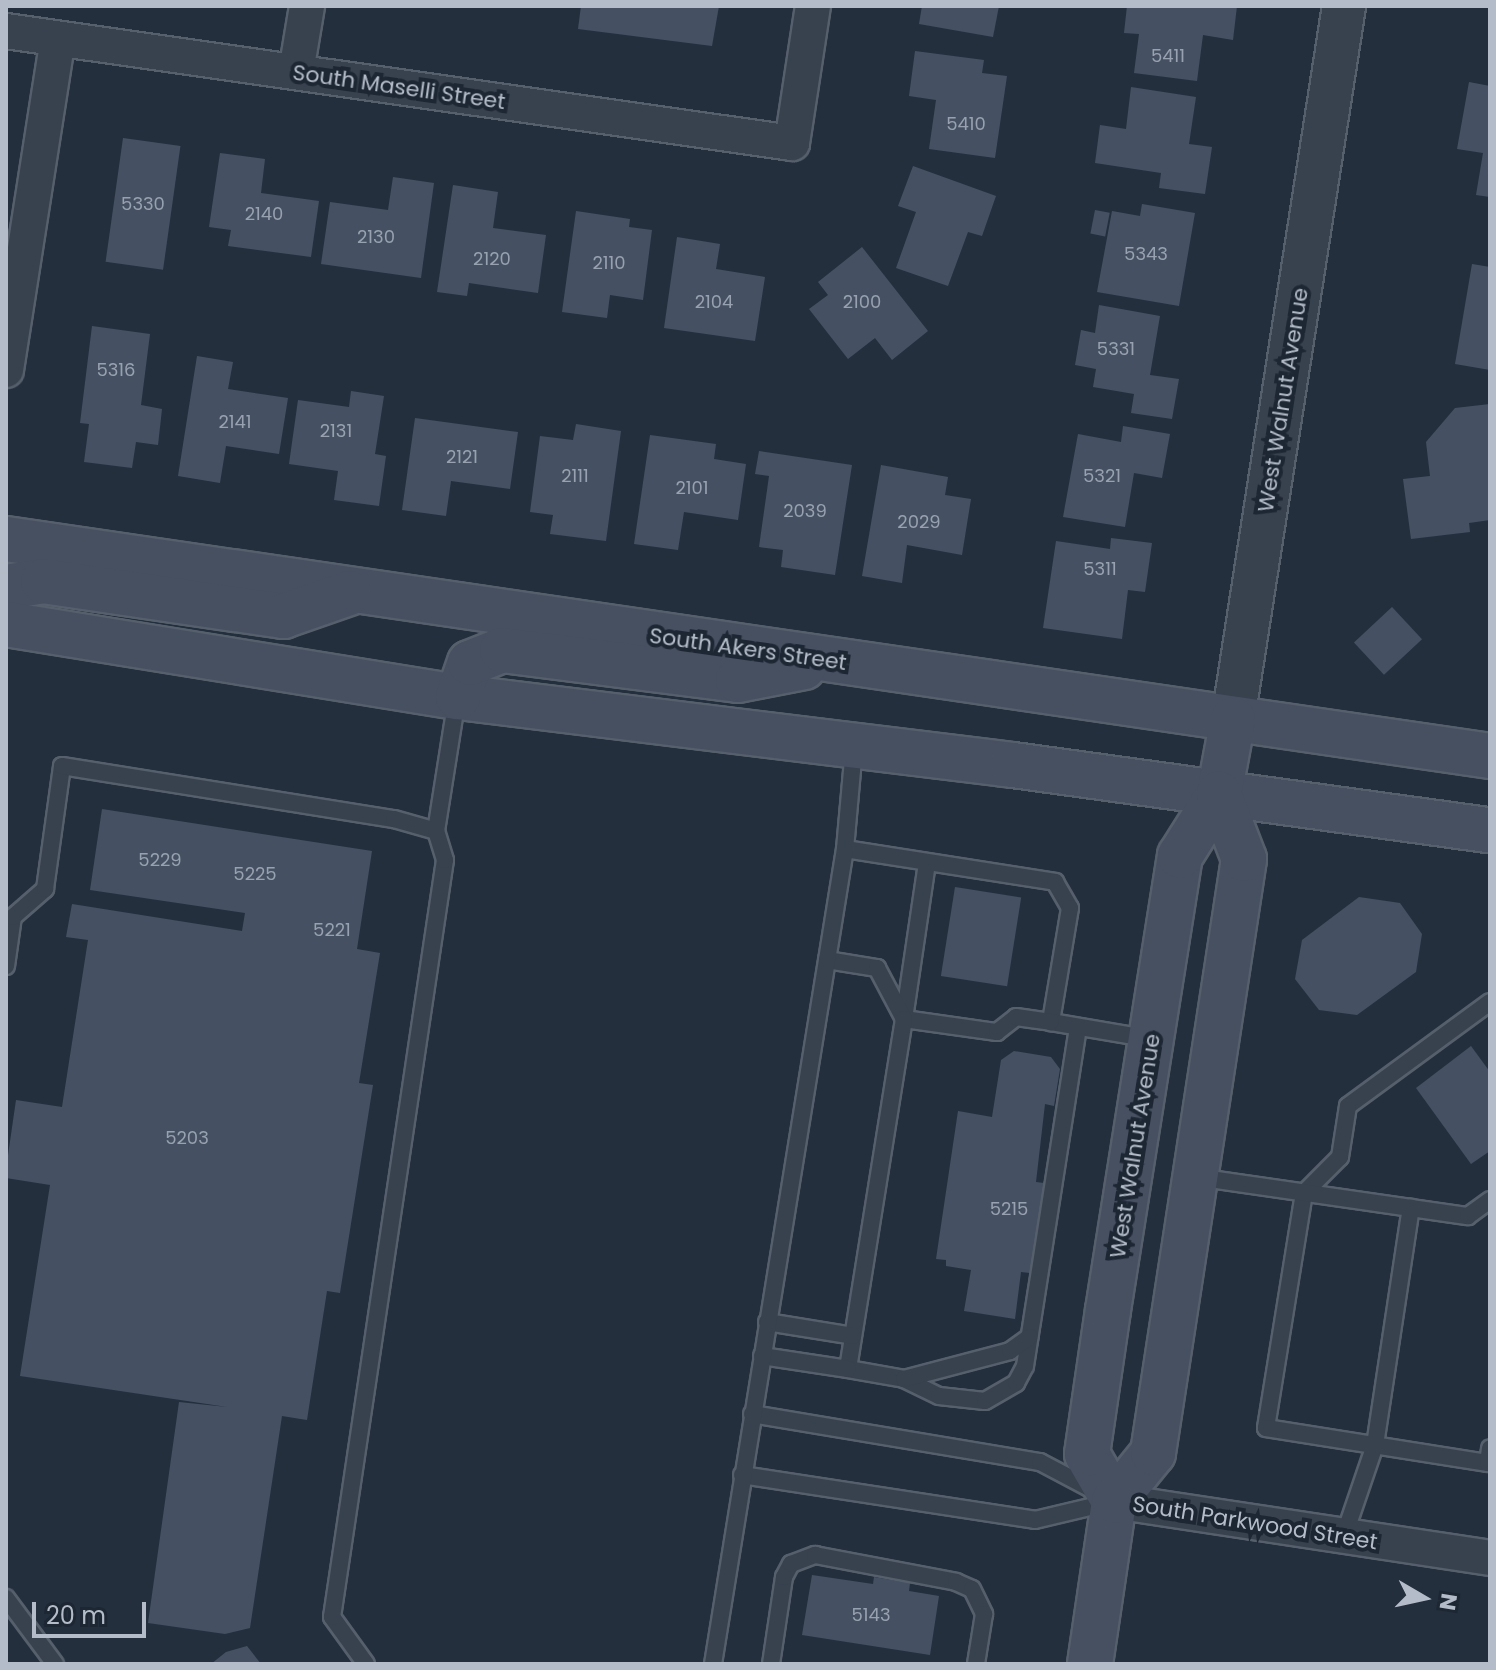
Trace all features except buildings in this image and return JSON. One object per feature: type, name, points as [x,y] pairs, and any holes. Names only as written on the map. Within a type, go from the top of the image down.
[{"type":"main road","name":"South Akers Street","points":[[6,539],[1490,756]]},
{"type":"main road","points":[[6,587],[43,581],[283,616],[358,590]]},
{"type":"main road","points":[[6,624],[458,697],[1490,830]]},
{"type":"main road","points":[[458,697],[470,663],[502,650],[738,680],[832,661]]},
{"type":"main road","name":"West Walnut Avenue","points":[[1114,1501],[1087,1454],[1180,856],[1219,794],[1233,719]]},
{"type":"main road","points":[[1090,1664],[1114,1501],[1153,1453],[1244,859],[1219,794]]},
{"type":"street","points":[[296,72],[307,6]]},
{"type":"street","name":"South Maselli Street","points":[[6,31],[792,143],[813,6]]},
{"type":"street","name":"West Walnut Avenue","points":[[1233,719],[1344,6]]},
{"type":"street","points":[[6,370],[58,39]]},
{"type":"street","name":"South Parkwood Street","points":[[1114,1501],[1490,1558]]},
{"type":"lane","points":[[366,1664],[332,1617],[445,860],[436,831],[458,697]]},
{"type":"lane","points":[[713,1664],[845,849],[854,747]]},
{"type":"lane","points":[[6,966],[10,917],[45,889],[62,766],[385,817],[436,831]]},
{"type":"lane","points":[[845,849],[1055,882],[1070,908],[1051,1022]]},
{"type":"lane","points":[[848,1369],[927,863]]},
{"type":"lane","points":[[827,960],[877,968],[904,1019]]},
{"type":"lane","points":[[1489,1459],[1266,1428],[1304,1193],[1340,1157],[1348,1106],[1490,1002]]},
{"type":"lane","points":[[904,1019],[997,1032],[1016,1017],[1153,1039]]},
{"type":"lane","points":[[762,1356],[904,1379],[939,1396],[985,1401],[1016,1383],[1029,1337],[1078,1027]]},
{"type":"lane","points":[[1194,1177],[1468,1216],[1490,1200]]},
{"type":"lane","points":[[1344,1536],[1375,1445],[1411,1208]]},
{"type":"lane","points":[[767,1322],[853,1336]]},
{"type":"lane","points":[[904,1379],[1010,1351],[1029,1337]]},
{"type":"lane","points":[[752,1414],[1040,1462],[1114,1501]]},
{"type":"lane","points":[[742,1475],[1035,1520],[1114,1501]]},
{"type":"lane","points":[[771,1664],[784,1577],[791,1564],[815,1555],[956,1582],[972,1589],[984,1614],[976,1664]]},
{"type":"lane","points":[[6,1598],[55,1664]]}]
